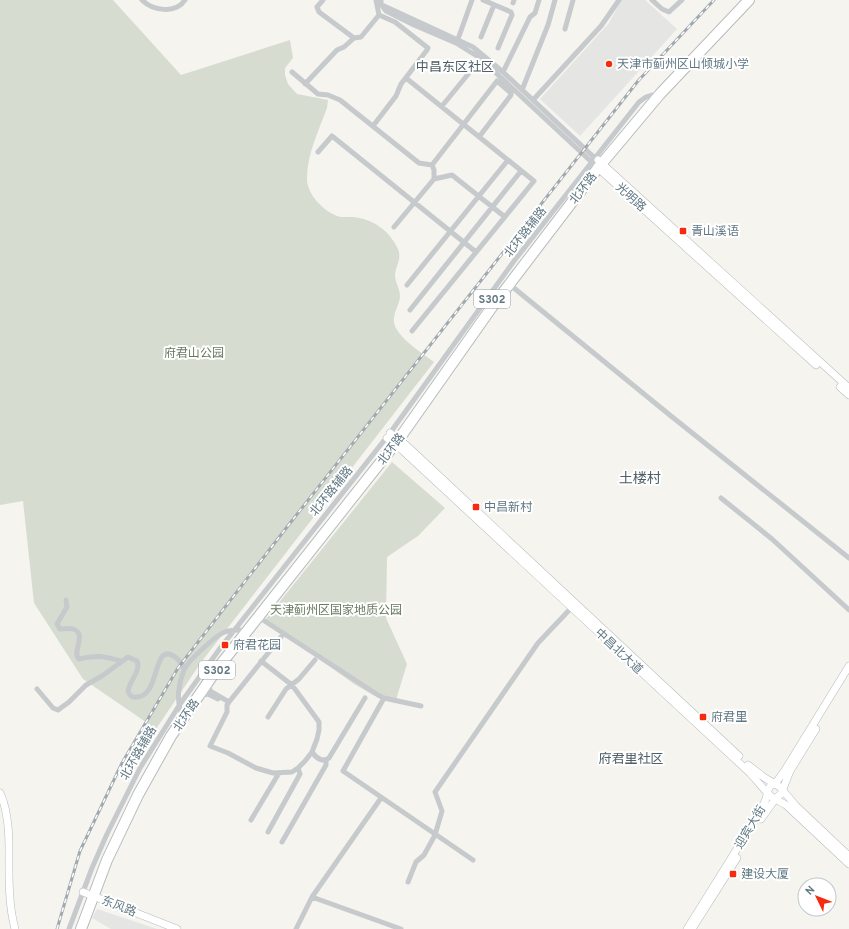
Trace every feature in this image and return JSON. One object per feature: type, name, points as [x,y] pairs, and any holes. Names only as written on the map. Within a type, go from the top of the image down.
[{"type":"highway","name":"北环路","points":[[76,929],[88,894],[120,820],[151,760],[180,709],[213,666],[237,630],[393,438],[506,279],[596,162],[652,95],[742,0]]},
{"type":"highway","name":"北环路","points":[[81,929],[88,894],[160,754],[198,696],[509,284],[596,162],[749,0]]},
{"type":"main road","name":"光明路","points":[[596,162],[849,388]]},
{"type":"main road","name":"光明路","points":[[596,162],[849,395]]},
{"type":"main road","name":"中昌北大道","points":[[393,438],[755,771],[780,787],[796,806],[849,856]]},
{"type":"main road","name":"中昌北大道","points":[[573,605],[750,773],[772,798],[776,798],[789,808],[849,864]]},
{"type":"main road","name":"迎宾大街","points":[[687,929],[760,812],[769,788],[775,784],[849,666]]},
{"type":"main road","name":"迎宾大街","points":[[692,929],[766,812],[779,796],[790,771],[849,674]]},
{"type":"main road","points":[[0,793],[4,800],[8,824],[11,906],[15,929]]},
{"type":"main road","name":"东风路","points":[[88,894],[177,929]]},
{"type":"street","points":[[142,0],[146,4],[155,8],[171,10],[182,4],[185,0]]},
{"type":"street","points":[[323,0],[317,6],[319,12],[354,38]]},
{"type":"street","points":[[376,0],[380,15]]},
{"type":"street","points":[[458,39],[472,0]]},
{"type":"street","points":[[483,0],[511,12],[512,15],[498,48]]},
{"type":"street","points":[[503,72],[530,17],[535,13],[539,0]]},
{"type":"street","points":[[522,90],[548,25],[555,0]]},
{"type":"street","points":[[565,29],[573,0]]},
{"type":"street","points":[[533,100],[601,26],[619,0]]},
{"type":"street","points":[[652,0],[662,9],[669,12],[682,0]]},
{"type":"street","name":"光明路","points":[[381,2],[473,47],[596,162]]},
{"type":"street","name":"光明路","points":[[381,2],[386,11],[456,43],[482,57],[503,72],[596,162]]},
{"type":"street","points":[[481,37],[494,5]]},
{"type":"street","points":[[305,84],[337,50],[344,47],[354,38],[361,37],[380,15]]},
{"type":"street","points":[[372,126],[396,96],[401,84],[428,48],[395,22],[380,15]]},
{"type":"street","points":[[442,106],[482,57]]},
{"type":"street","points":[[292,72],[318,94],[328,95],[340,100],[419,163],[432,165]]},
{"type":"street","points":[[406,78],[534,181],[412,331]]},
{"type":"street","points":[[432,165],[498,81],[511,93],[479,137]]},
{"type":"street","points":[[318,152],[332,136],[476,252]]},
{"type":"street","points":[[407,285],[508,160]]},
{"type":"street","points":[[432,165],[434,170],[434,179]]},
{"type":"street","points":[[410,310],[521,171]]},
{"type":"street","points":[[394,227],[434,179],[452,175],[505,217]]},
{"type":"street","points":[[509,284],[849,558]]},
{"type":"street","points":[[721,498],[772,539],[849,610]]},
{"type":"street","points":[[66,600],[67,607],[57,624],[60,629],[74,629],[78,632],[80,636],[76,656],[79,659],[101,656],[121,661]]},
{"type":"street","points":[[408,882],[416,862],[424,855],[435,835],[442,810],[436,792],[538,643],[573,605]]},
{"type":"street","points":[[260,618],[384,698],[421,706]]},
{"type":"street","points":[[180,709],[178,696],[184,670],[188,664],[221,634],[237,630]]},
{"type":"street","points":[[261,661],[292,685],[320,722],[320,730],[312,752],[298,768],[292,772],[265,772],[228,753],[210,746],[227,712],[228,704],[261,661],[281,637]]},
{"type":"street","points":[[37,690],[53,708],[58,710],[69,702],[86,684],[111,670],[121,661],[128,658],[137,661],[138,669],[128,690],[132,696],[136,698],[148,692],[153,683],[157,666],[162,657],[170,654],[182,663],[188,664]]},
{"type":"street","points":[[268,717],[286,690],[299,680],[315,660]]},
{"type":"street","points":[[182,663],[184,670]]},
{"type":"street","points":[[209,681],[210,691],[228,704]]},
{"type":"street","points":[[198,696],[208,694],[228,704]]},
{"type":"street","points":[[282,842],[326,765],[326,760],[329,758],[365,698]]},
{"type":"street","points":[[384,698],[343,771],[473,860]]},
{"type":"street","points":[[312,752],[315,756],[322,760],[326,760]]},
{"type":"street","points":[[268,832],[300,774],[298,768]]},
{"type":"street","points":[[251,820],[280,773]]},
{"type":"street","points":[[296,929],[312,897],[381,798]]},
{"type":"street","points":[[69,929],[88,894]]},
{"type":"street","points":[[312,897],[401,929]]},
{"type":"shaded area","name":"天津市蓟州区山倾城小学","points":[[621,0],[645,0],[677,29],[580,136],[540,99],[609,23]]},
{"type":"shaded area","points":[[97,909],[157,929],[111,929],[92,918]]},
{"type":"green space","name":"府君山公园","points":[[0,0],[113,0],[181,75],[290,40],[293,58],[285,68],[285,75],[288,84],[297,94],[328,100],[327,108],[309,160],[307,178],[313,197],[329,212],[341,217],[353,217],[367,220],[380,227],[390,236],[399,253],[395,275],[400,296],[394,318],[396,328],[404,339],[434,362],[202,661],[156,729],[83,679],[34,603],[23,501],[0,505]]},
{"type":"green space","name":"天津蓟州区国家地质公园","points":[[392,462],[445,508],[418,536],[387,557],[386,618],[407,664],[395,703],[373,695],[354,684],[265,620]]},
{"type":"railway","points":[[57,929],[80,851],[122,763],[178,668],[638,81],[714,0]]},
{"type":"place","name":"天津市蓟州区山倾城小学","points":[[609,64]]},
{"type":"place","name":"青山溪语","points":[[683,231]]},
{"type":"place","name":"中昌新村","points":[[476,507]]},
{"type":"place","name":"府君花园","points":[[225,645]]},
{"type":"place","name":"府君里","points":[[703,717]]},
{"type":"place","name":"建设大厦","points":[[733,874]]},
{"type":"district","name":"中昌东区社区","points":[[455,66]]},
{"type":"district","name":"土楼村","points":[[640,478]]},
{"type":"district","name":"府君里社区","points":[[631,758]]}]
